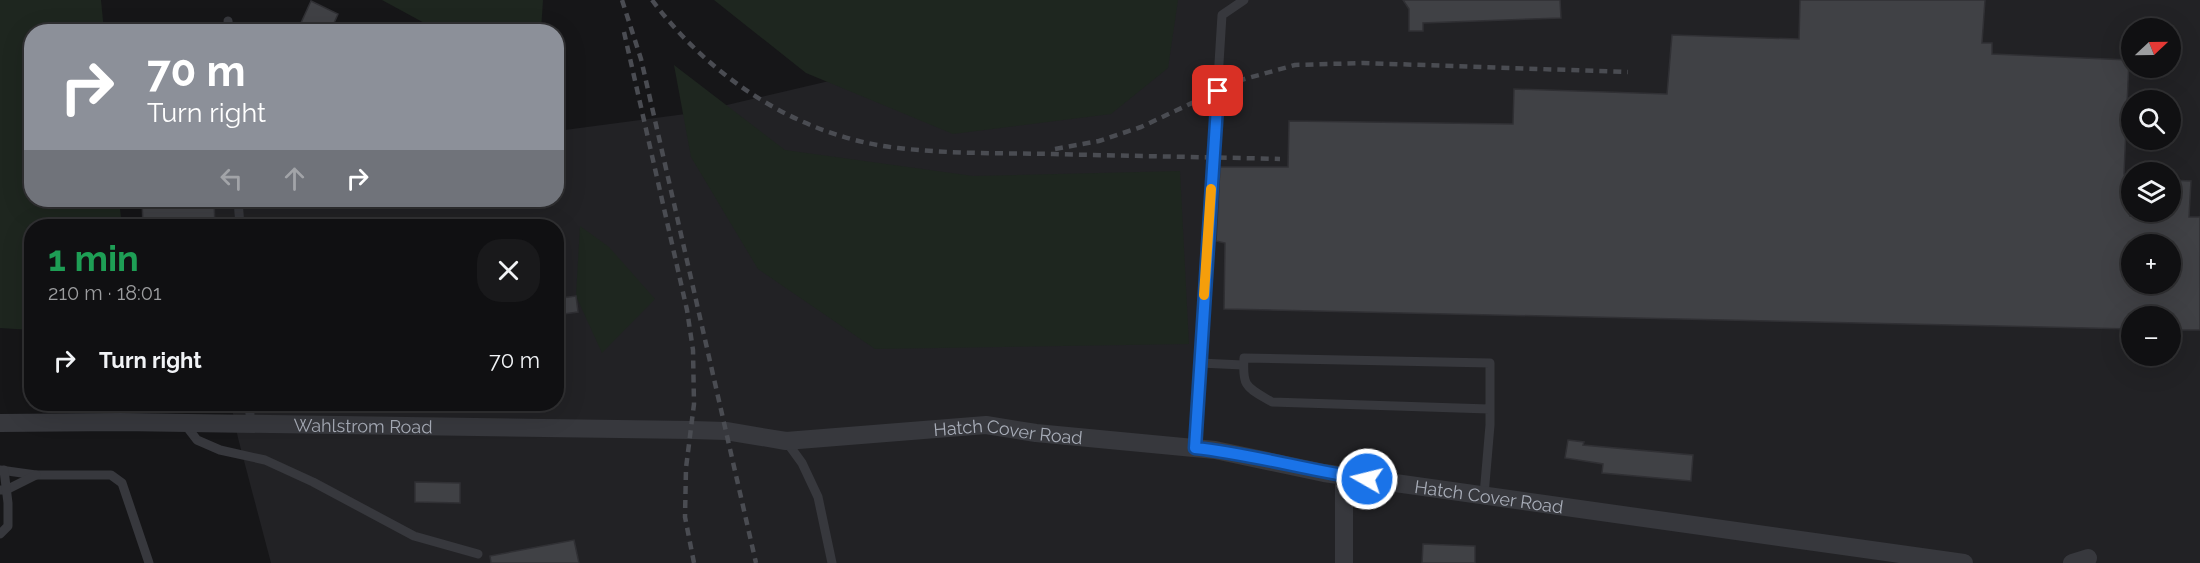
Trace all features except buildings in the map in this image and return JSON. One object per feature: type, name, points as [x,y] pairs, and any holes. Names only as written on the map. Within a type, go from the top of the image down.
[{"type":"street","name":"Wahlstrom Road","points":[[0,423],[184,423],[726,431]]},
{"type":"street","name":"Hatch Cover Road","points":[[726,431],[786,441],[986,425],[1036,433],[1195,448],[1344,476],[1964,563]]},
{"type":"street","points":[[1344,476],[1344,563]]},
{"type":"lane","points":[[1195,448],[1222,15],[1244,0]]},
{"type":"lane","points":[[1484,495],[1490,425],[1490,363],[1244,358],[1243,379],[1248,387],[1272,402],[1489,409]]},
{"type":"lane","points":[[1200,363],[1244,365]]},
{"type":"lane","points":[[250,411],[251,424]]},
{"type":"lane","points":[[184,423],[197,441],[220,450],[265,460],[313,482],[414,537],[478,554]]},
{"type":"lane","points":[[786,441],[802,463],[818,497],[832,563]]},
{"type":"lane","points":[[0,534],[8,526],[2,470],[36,475],[111,475],[122,483],[149,563]]},
{"type":"lane","points":[[3,490],[36,475]]},
{"type":"shaded area","points":[[0,0],[101,0],[103,24],[24,24],[24,207],[120,207],[121,219],[24,219],[24,330],[0,328]]},
{"type":"shaded area","points":[[382,0],[543,0],[541,24],[426,24]]},
{"type":"shaded area","points":[[714,0],[1178,0],[1168,68],[1111,114],[953,134],[806,73]]},
{"type":"shaded area","points":[[1111,0],[2200,0],[2200,563],[271,563],[232,411],[564,411],[564,219],[197,219],[194,207],[564,207],[564,130],[693,113],[1025,35]]},
{"type":"shaded area","points":[[674,65],[785,150],[973,176],[1180,171],[1189,344],[875,349],[758,269],[691,157]]},
{"type":"shaded area","points":[[580,226],[609,247],[655,299],[602,353],[576,296]]},
{"type":"railway","points":[[622,0],[641,59],[756,563]]},
{"type":"railway","points":[[652,0],[701,54],[729,78],[760,99],[792,117],[862,142],[898,148],[956,152],[1280,159]]},
{"type":"railway","points":[[624,32],[687,310],[693,350],[694,404],[686,468],[685,517],[694,563]]},
{"type":"railway","points":[[1055,149],[1099,141],[1141,127],[1241,80],[1295,65],[1363,63],[1628,72]]},
{"type":"slow traffic","points":[[1204,295],[1211,189]]},
{"type":"route","points":[[1218,91],[1195,448],[1367,479]]}]
